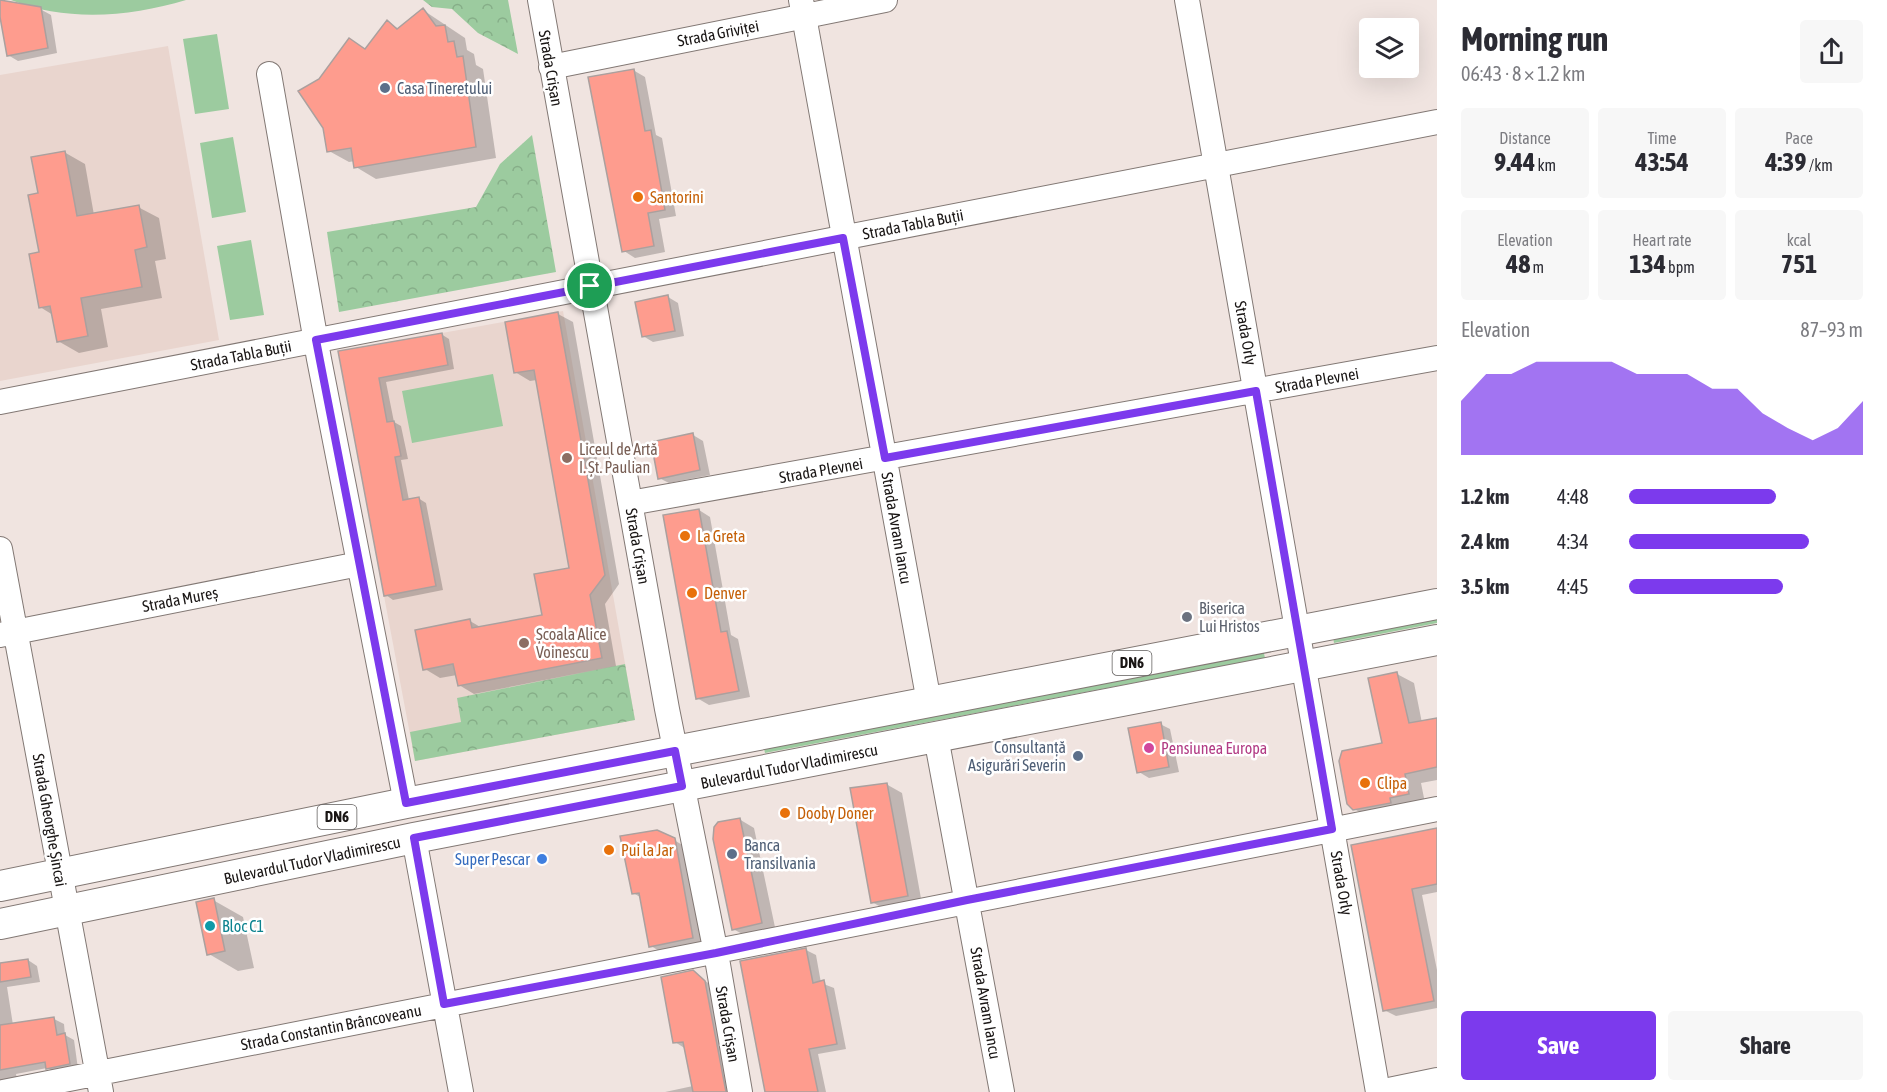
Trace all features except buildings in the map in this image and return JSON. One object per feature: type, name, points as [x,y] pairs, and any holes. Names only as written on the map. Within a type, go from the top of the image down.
[{"type":"main road","name":"DN6","points":[[0,886],[406,803],[1437,604]]},
{"type":"main road","name":"Bulevardul Tudor Vladimirescu","points":[[0,924],[414,838],[1437,640]]},
{"type":"street","name":"Strada Crișan","points":[[540,0],[675,751],[716,953],[740,1092]]},
{"type":"street","name":"Strada Griviței","points":[[551,67],[802,8],[885,0]]},
{"type":"street","name":"Strada Orly","points":[[1188,0],[1378,1092]]},
{"type":"street","name":"Strada Avram Iancu","points":[[802,8],[929,702]]},
{"type":"street","points":[[269,74],[316,340],[406,803]]},
{"type":"street","name":"Strada Tabla Buții","points":[[0,402],[1437,123]]},
{"type":"street","name":"Strada Plevnei","points":[[630,503],[1437,358]]},
{"type":"street","name":"Strada Gheorghe Șincai","points":[[0,549],[8,633],[59,874],[99,1083]]},
{"type":"street","name":"Strada Mureș","points":[[8,633],[359,564]]},
{"type":"street","name":"Strada Avram Iancu","points":[[936,737],[1002,1092]]},
{"type":"street","name":"Strada Constantin Brâncoveanu","points":[[3,1092],[99,1083],[444,1004],[716,953],[967,900],[1437,809]]},
{"type":"street","points":[[414,838],[461,1092]]},
{"type":"street","points":[[1378,1092],[1437,1080]]},
{"type":"shaded area","points":[[168,46],[219,340],[0,381],[0,75]]},
{"type":"shaded area","points":[[563,311],[635,720],[415,761],[338,351],[397,375],[447,365],[442,333]]},
{"type":"green space","points":[[11,0],[186,0],[143,10],[98,15],[54,12]]},
{"type":"green space","points":[[423,0],[508,0],[518,54],[478,33],[452,9],[432,7]]},
{"type":"green space","points":[[217,34],[229,109],[195,114],[183,39]]},
{"type":"green space","points":[[532,135],[556,272],[339,312],[327,232],[476,207],[500,164]]},
{"type":"green space","points":[[233,137],[246,212],[212,218],[200,143]]},
{"type":"green space","points":[[251,240],[264,315],[230,320],[217,246]]},
{"type":"green space","points":[[493,374],[503,426],[412,443],[402,391]]},
{"type":"green space","points":[[1437,617],[1437,623],[1334,643],[1333,637]]},
{"type":"green space","points":[[1263,649],[1265,658],[765,753],[763,744]]},
{"type":"green space","points":[[625,664],[635,720],[415,761],[410,732],[461,722],[457,698]]},
{"type":"place","name":"Casa Tineretului","points":[[385,88]]},
{"type":"place","name":"Santorini","points":[[638,197]]},
{"type":"place","name":"Liceul de Artă I. Șt. Paulian","points":[[567,458]]},
{"type":"place","name":"La Greta","points":[[685,536]]},
{"type":"place","name":"Denver","points":[[692,593]]},
{"type":"place","name":"Biserica Lui Hristos","points":[[1187,617]]},
{"type":"place","name":"Școala Alice Voinescu","points":[[524,643]]},
{"type":"place","name":"Pensiunea Europa","points":[[1149,748]]},
{"type":"place","name":"Consultanță Asigurări Severin","points":[[1078,756]]},
{"type":"place","name":"Clipa","points":[[1365,783]]},
{"type":"place","name":"Dooby Doner","points":[[785,813]]},
{"type":"place","name":"Pui la Jar","points":[[609,850]]},
{"type":"place","name":"Banca Transilvania","points":[[732,854]]},
{"type":"place","name":"Super Pescar","points":[[542,859]]},
{"type":"place","name":"Bloc C1","points":[[210,926]]},
{"type":"route","points":[[843,238],[885,458],[1256,391],[1332,829],[967,900],[716,953],[444,1004],[414,838],[682,786],[675,751],[406,803],[316,340],[590,286],[843,238]]}]
